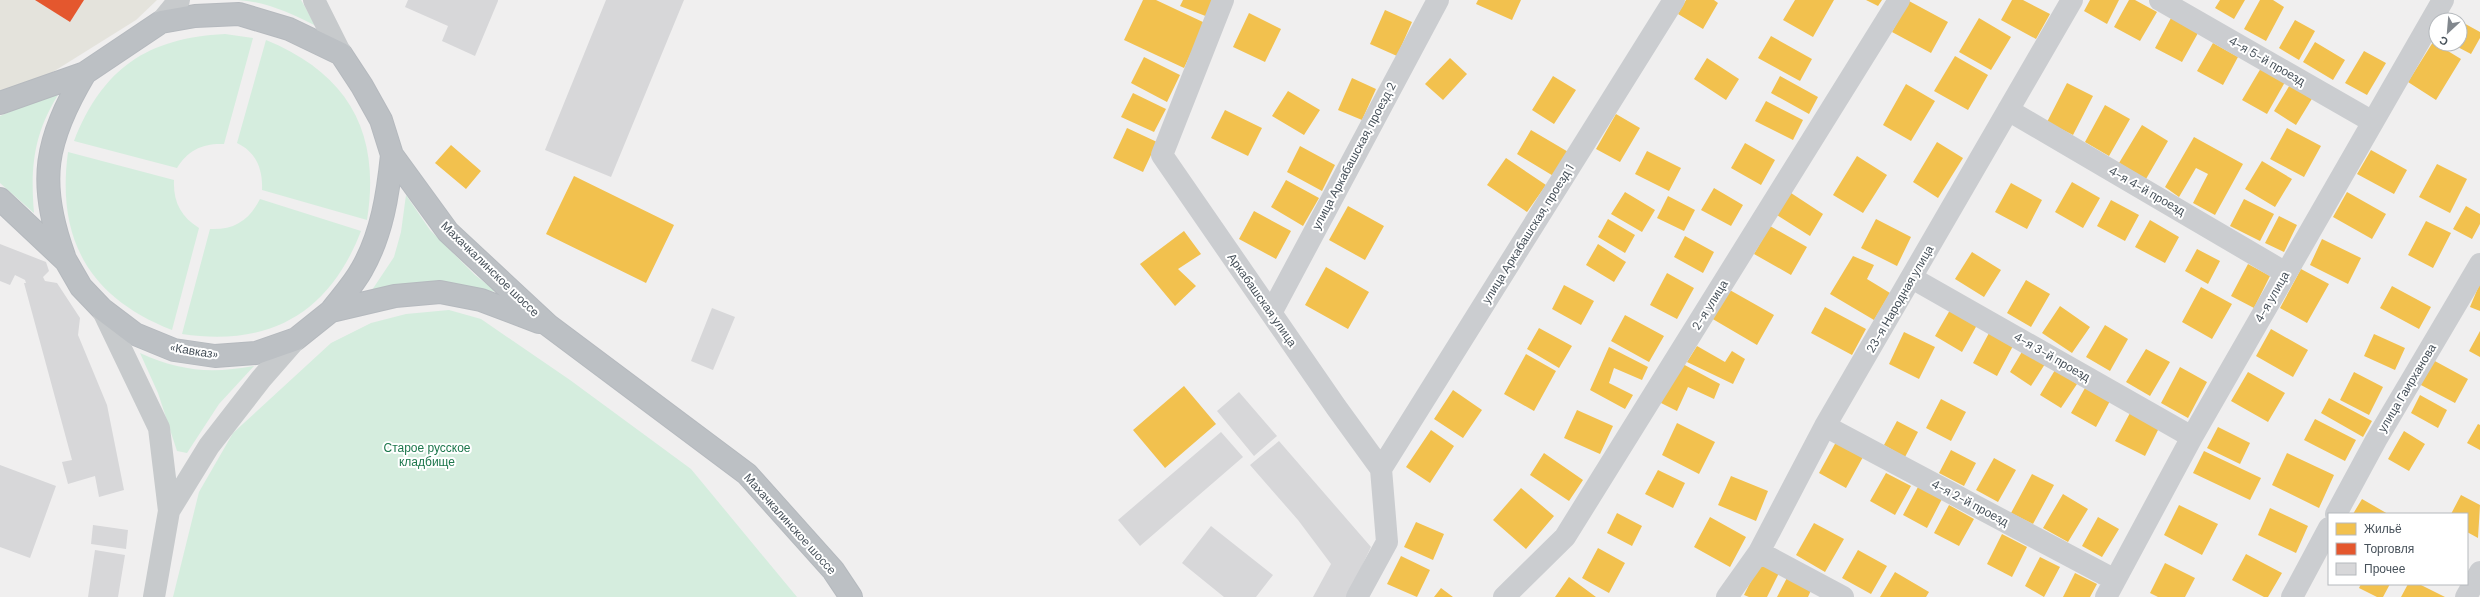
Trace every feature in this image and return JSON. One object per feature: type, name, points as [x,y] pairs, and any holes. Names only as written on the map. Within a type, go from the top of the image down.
[{"type":"highway","points":[[0,103],[85,73],[161,22],[195,16],[239,14],[290,30],[341,54]]},
{"type":"highway","name":"Махачкалинское шоссе","points":[[341,54],[362,86],[381,120],[392,154],[448,232],[548,325],[747,474],[833,570],[851,597]]},
{"type":"highway","points":[[66,261],[52,223],[47,182],[52,142],[66,105],[85,73]]},
{"type":"highway","points":[[331,311],[362,270],[379,232],[388,193],[392,154]]},
{"type":"highway","name":"«Кавказ»","points":[[0,199],[66,261],[81,287],[102,309],[135,334],[174,350],[215,356],[256,353],[296,339],[331,311],[395,296],[440,292],[481,300],[548,325]]},
{"type":"main road","points":[[161,22],[179,0]]},
{"type":"main road","points":[[314,0],[341,54]]},
{"type":"main road","points":[[102,309],[159,428],[169,511],[154,597]]},
{"type":"main road","points":[[169,511],[209,446],[261,379],[296,339]]},
{"type":"street","name":"Аркабашская улица","points":[[1223,0],[1162,155],[1270,313],[1381,469]]},
{"type":"street","name":"улица Аркабашская, проезд 2","points":[[1270,313],[1438,0]]},
{"type":"street","name":"улица Аркабашская, проезд 1","points":[[1381,469],[1674,0]]},
{"type":"street","name":"2-я улица","points":[[1504,597],[1565,537],[1899,0]]},
{"type":"street","name":"23-я Народная улица","points":[[1727,597],[1759,552],[1825,426],[2072,0]]},
{"type":"street","name":"4-я 5-й проезд","points":[[2160,0],[2373,122]]},
{"type":"street","name":"4-я улица","points":[[2111,589],[2192,437],[2443,0]]},
{"type":"street","name":"4-я 4-й проезд","points":[[2008,110],[2286,273]]},
{"type":"street","name":"улица Гаирханова","points":[[2337,513],[2376,440],[2480,264]]},
{"type":"street","name":"4-я 3-й проезд","points":[[1912,278],[2192,437]]},
{"type":"street","name":"4-я 2-й проезд","points":[[1825,426],[2111,589]]},
{"type":"street","points":[[1357,597],[1387,542],[1381,469]]},
{"type":"street","points":[[2292,597],[2328,530]]},
{"type":"street","points":[[1759,552],[1843,597]]},
{"type":"street","points":[[2466,597],[2480,572]]},
{"type":"shaded area","points":[[0,0],[157,0],[136,20],[32,85],[0,94]]},
{"type":"green space","points":[[238,0],[301,0],[316,26],[269,6]]},
{"type":"green space","points":[[225,34],[253,38],[224,144],[203,146],[191,152],[177,168],[74,141],[99,94],[114,76],[131,62],[151,50],[173,42],[197,37]]},
{"type":"green space","points":[[266,40],[295,54],[319,70],[338,89],[353,110],[363,134],[369,160],[370,189],[367,220],[262,190],[260,168],[254,156],[237,143]]},
{"type":"green space","points":[[61,90],[45,120],[36,149],[33,179],[34,213],[0,183],[0,116]]},
{"type":"green space","points":[[68,152],[174,180],[175,195],[179,208],[187,219],[199,228],[172,330],[143,317],[119,301],[100,283],[85,262],[74,239],[68,212],[66,184]]},
{"type":"green space","points":[[406,195],[430,230],[475,275],[497,292],[468,287],[370,293],[394,257],[401,232]]},
{"type":"green space","points":[[260,199],[361,231],[348,260],[332,284],[313,303],[292,318],[268,329],[242,335],[213,337],[182,334],[210,229],[227,228],[240,222],[251,213]]},
{"type":"green space","name":"Старое русское кладбище","points":[[449,310],[481,319],[570,380],[691,469],[797,597],[173,597],[199,492],[233,433],[331,343],[371,323],[406,314]]},
{"type":"green space","points":[[140,353],[168,364],[196,369],[223,370],[254,366],[219,404],[187,453],[177,451],[158,393]]},
{"type":"building: Жильё","points":[[1143,0],[1156,0],[1205,23],[1184,68],[1124,40]]},
{"type":"building: Жильё","points":[[1183,0],[1215,0],[1208,17],[1180,6]]},
{"type":"building: Жильё","points":[[1478,0],[1521,0],[1512,20],[1476,4]]},
{"type":"building: Жильё","points":[[1686,0],[1714,0],[1718,3],[1703,29],[1678,14]]},
{"type":"building: Жильё","points":[[1795,0],[1834,0],[1813,37],[1783,20]]},
{"type":"building: Жильё","points":[[1866,0],[1882,0],[1878,6]]},
{"type":"building: Жильё","points":[[2012,0],[2023,0],[2050,14],[2036,39],[2001,20]]},
{"type":"building: Жильё","points":[[2090,0],[2119,0],[2107,24],[2084,11]]},
{"type":"building: Жильё","points":[[2129,0],[2135,0],[2157,12],[2140,41],[2114,27]]},
{"type":"building: Жильё","points":[[2220,0],[2245,0],[2234,19],[2215,8]]},
{"type":"building: Жильё","points":[[2260,0],[2273,0],[2284,7],[2266,41],[2244,29]]},
{"type":"building: Жильё","points":[[1909,1],[1948,22],[1931,53],[1892,32]]},
{"type":"building: Жильё","points":[[1385,10],[1412,22],[1397,56],[1370,44]]},
{"type":"building: Жильё","points":[[1249,13],[1281,29],[1265,62],[1233,47]]},
{"type":"building: Жильё","points":[[1979,18],[2011,37],[1991,70],[1959,52]]},
{"type":"building: Жильё","points":[[2171,18],[2198,33],[2182,62],[2155,48]]},
{"type":"building: Жильё","points":[[2295,20],[2315,31],[2299,60],[2279,48]]},
{"type":"building: Жильё","points":[[2468,25],[2480,32],[2480,38],[2471,54],[2467,52]]},
{"type":"building: Жильё","points":[[1771,36],[1812,59],[1800,81],[1758,58]]},
{"type":"building: Жильё","points":[[2315,42],[2345,60],[2333,80],[2303,62]]},
{"type":"building: Жильё","points":[[2213,43],[2238,57],[2223,85],[2197,71]]},
{"type":"building: Жильё","points":[[2428,50],[2428,52],[2449,52],[2461,59],[2436,100],[2408,82]]},
{"type":"building: Жильё","points":[[2364,51],[2386,63],[2367,95],[2345,83]]},
{"type":"building: Жильё","points":[[1955,56],[1988,75],[1968,110],[1934,91]]},
{"type":"building: Жильё","points":[[1144,57],[1180,75],[1167,102],[1131,83]]},
{"type":"building: Жильё","points":[[1450,58],[1467,74],[1443,100],[1425,84]]},
{"type":"building: Жильё","points":[[1707,58],[1739,79],[1726,100],[1694,79]]},
{"type":"building: Жильё","points":[[2261,68],[2285,82],[2267,114],[2242,100]]},
{"type":"building: Жильё","points":[[1553,76],[1576,90],[1554,124],[1532,110]]},
{"type":"building: Жильё","points":[[1780,76],[1818,97],[1809,114],[1771,93]]},
{"type":"building: Жильё","points":[[1352,78],[1376,89],[1362,120],[1338,110]]},
{"type":"building: Жильё","points":[[2067,83],[2093,96],[2073,135],[2047,122]]},
{"type":"building: Жильё","points":[[2291,83],[2313,97],[2296,125],[2274,111]]},
{"type":"building: Жильё","points":[[1906,84],[1935,101],[1911,141],[1883,125]]},
{"type":"building: Жильё","points":[[1288,91],[1320,110],[1304,135],[1272,116]]},
{"type":"building: Жильё","points":[[1133,93],[1166,109],[1154,132],[1121,117]]},
{"type":"building: Жильё","points":[[1766,101],[1803,120],[1793,140],[1755,121]]},
{"type":"building: Жильё","points":[[2105,105],[2130,119],[2109,156],[2085,142]]},
{"type":"building: Жильё","points":[[1225,110],[1262,128],[1248,156],[1211,138]]},
{"type":"building: Жильё","points":[[1616,114],[1640,128],[1620,162],[1596,149]]},
{"type":"building: Жильё","points":[[2142,125],[2168,141],[2146,179],[2119,163]]},
{"type":"building: Жильё","points":[[1127,128],[1157,142],[1143,172],[1113,158]]},
{"type":"building: Жильё","points":[[2287,128],[2321,146],[2304,177],[2270,159]]},
{"type":"building: Жильё","points":[[1531,130],[1570,153],[1555,177],[1517,154]]},
{"type":"building: Жильё","points":[[2194,137],[2243,164],[2215,215],[2193,203],[2208,174],[2196,168],[2179,197],[2165,187]]},
{"type":"building: Жильё","points":[[1937,142],[1963,158],[1938,198],[1913,182]]},
{"type":"building: Жильё","points":[[1745,143],[1775,160],[1761,185],[1731,168]]},
{"type":"building: Жильё","points":[[451,145],[481,171],[466,189],[435,163]]},
{"type":"building: Жильё","points":[[1300,146],[1335,165],[1322,191],[1287,172]]},
{"type":"building: Жильё","points":[[2371,150],[2407,170],[2394,194],[2357,174]]},
{"type":"building: Жильё","points":[[1647,151],[1681,168],[1669,191],[1635,174]]},
{"type":"building: Жильё","points":[[1857,156],[1887,175],[1863,213],[1833,195]]},
{"type":"building: Жильё","points":[[1506,158],[1546,185],[1527,212],[1487,185]]},
{"type":"building: Жильё","points":[[2262,161],[2292,179],[2275,207],[2245,189]]},
{"type":"building: Жильё","points":[[2437,164],[2467,179],[2450,213],[2419,197]]},
{"type":"building: Жильё","points":[[574,176],[674,225],[646,283],[546,234]]},
{"type":"building: Жильё","points":[[1286,180],[1319,198],[1303,226],[1271,207]]},
{"type":"building: Жильё","points":[[2072,182],[2100,198],[2083,228],[2055,212]]},
{"type":"building: Жильё","points":[[2011,183],[2042,200],[2027,229],[1995,212]]},
{"type":"building: Жильё","points":[[1714,188],[1743,205],[1731,226],[1701,210]]},
{"type":"building: Жильё","points":[[1625,192],[1655,210],[1642,232],[1611,214]]},
{"type":"building: Жильё","points":[[2347,192],[2386,214],[2372,239],[2333,217]]},
{"type":"building: Жильё","points":[[1791,193],[1823,214],[1810,236],[1777,215]]},
{"type":"building: Жильё","points":[[1668,196],[1695,210],[1684,231],[1657,218]]},
{"type":"building: Жильё","points":[[2244,199],[2274,214],[2260,241],[2230,226]]},
{"type":"building: Жильё","points":[[2111,200],[2139,215],[2125,241],[2097,226]]},
{"type":"building: Жильё","points":[[1348,206],[1384,226],[1365,260],[1329,240]]},
{"type":"building: Жильё","points":[[2466,206],[2480,214],[2480,224],[2472,239],[2453,229]]},
{"type":"building: Жильё","points":[[1254,211],[1291,231],[1276,259],[1239,239]]},
{"type":"building: Жильё","points":[[2279,216],[2297,225],[2284,252],[2265,243]]},
{"type":"building: Жильё","points":[[1608,219],[1635,235],[1625,253],[1598,237]]},
{"type":"building: Жильё","points":[[1876,219],[1911,237],[1897,266],[1861,248]]},
{"type":"building: Жильё","points":[[2150,220],[2179,237],[2165,263],[2135,247]]},
{"type":"building: Жильё","points":[[2426,221],[2451,233],[2433,268],[2408,255]]},
{"type":"building: Жильё","points":[[1770,226],[1807,247],[1791,275],[1754,254]]},
{"type":"building: Жильё","points":[[1184,231],[1201,254],[1178,269],[1196,286],[1175,306],[1140,264]]},
{"type":"building: Жильё","points":[[1685,236],[1714,252],[1703,273],[1674,257]]},
{"type":"building: Жильё","points":[[2322,239],[2361,258],[2348,284],[2310,265]]},
{"type":"building: Жильё","points":[[1598,244],[1626,262],[1614,282],[1586,265]]},
{"type":"building: Жильё","points":[[2197,249],[2220,261],[2208,284],[2185,271]]},
{"type":"building: Жильё","points":[[1972,252],[2001,270],[1984,297],[1955,279]]},
{"type":"building: Жильё","points":[[1853,256],[1874,265],[1867,279],[1890,293],[1874,320],[1830,294]]},
{"type":"building: Жильё","points":[[2248,264],[2270,276],[2254,308],[2231,296]]},
{"type":"building: Жильё","points":[[1326,267],[1369,292],[1348,329],[1305,305]]},
{"type":"building: Жильё","points":[[2301,269],[2329,284],[2307,323],[2280,308]]},
{"type":"building: Жильё","points":[[1667,273],[1694,288],[1677,319],[1650,305]]},
{"type":"building: Жильё","points":[[2026,280],[2050,294],[2031,327],[2007,313]]},
{"type":"building: Жильё","points":[[2480,283],[2480,311],[2470,307]]},
{"type":"building: Жильё","points":[[1564,285],[1594,301],[1581,325],[1552,309]]},
{"type":"building: Жильё","points":[[2392,286],[2431,307],[2419,329],[2380,308]]},
{"type":"building: Жильё","points":[[2201,287],[2232,304],[2212,339],[2182,322]]},
{"type":"building: Жильё","points":[[1728,289],[1774,315],[1757,345],[1711,318]]},
{"type":"building: Жильё","points":[[2060,306],[2090,327],[2072,353],[2042,333]]},
{"type":"building: Жильё","points":[[1825,307],[1866,329],[1852,355],[1811,333]]},
{"type":"building: Жильё","points":[[1950,310],[1977,325],[1962,352],[1935,336]]},
{"type":"building: Жильё","points":[[1625,315],[1664,336],[1649,362],[1611,341]]},
{"type":"building: Жильё","points":[[2105,325],[2128,339],[2110,371],[2086,357]]},
{"type":"building: Жильё","points":[[1539,328],[1572,346],[1559,368],[1527,349]]},
{"type":"building: Жильё","points":[[2271,329],[2308,350],[2293,377],[2256,356]]},
{"type":"building: Жильё","points":[[2480,331],[2480,357],[2469,351]]},
{"type":"building: Жильё","points":[[1904,332],[1935,347],[1919,379],[1889,364]]},
{"type":"building: Жильё","points":[[1989,333],[2013,346],[1997,376],[1973,363]]},
{"type":"building: Жильё","points":[[2374,334],[2405,348],[2395,370],[2364,356]]},
{"type":"building: Жильё","points":[[1697,346],[1725,362],[1732,351],[1745,359],[1733,384],[1687,362]]},
{"type":"building: Жильё","points":[[1609,347],[1648,367],[1642,380],[1614,368],[1609,383],[1633,395],[1625,409],[1590,390]]},
{"type":"building: Жильё","points":[[2146,349],[2170,362],[2150,396],[2126,382]]},
{"type":"building: Жильё","points":[[2023,350],[2045,364],[2031,386],[2010,372]]},
{"type":"building: Жильё","points":[[1526,354],[1556,371],[1534,411],[1504,394]]},
{"type":"building: Жильё","points":[[2433,360],[2468,379],[2455,403],[2419,384]]},
{"type":"building: Жильё","points":[[1681,363],[1720,384],[1714,399],[1688,387],[1677,411],[1659,402]]},
{"type":"building: Жильё","points":[[2180,367],[2207,382],[2188,418],[2161,403]]},
{"type":"building: Жильё","points":[[2055,370],[2077,384],[2061,408],[2040,395]]},
{"type":"building: Жильё","points":[[2248,372],[2285,393],[2268,422],[2231,401]]},
{"type":"building: Жильё","points":[[2354,372],[2383,387],[2369,415],[2340,400]]},
{"type":"building: Жильё","points":[[1184,386],[1216,424],[1165,468],[1133,430]]},
{"type":"building: Жильё","points":[[2085,388],[2110,401],[2096,427],[2071,413]]},
{"type":"building: Жильё","points":[[1453,390],[1482,410],[1463,438],[1434,419]]},
{"type":"building: Жильё","points":[[2420,395],[2447,410],[2438,428],[2411,413]]},
{"type":"building: Жильё","points":[[2329,398],[2372,421],[2363,437],[2321,413]]},
{"type":"building: Жильё","points":[[1941,399],[1966,412],[1951,441],[1926,428]]},
{"type":"building: Жильё","points":[[1577,410],[1613,426],[1600,454],[1564,438]]},
{"type":"building: Жильё","points":[[2130,413],[2159,428],[2145,456],[2115,441]]},
{"type":"building: Жильё","points":[[2315,419],[2356,440],[2345,461],[2304,440]]},
{"type":"building: Жильё","points":[[1897,421],[1918,432],[1905,457],[1884,445]]},
{"type":"building: Жильё","points":[[1677,423],[1715,442],[1699,474],[1662,455]]},
{"type":"building: Жильё","points":[[2478,424],[2480,425],[2480,450],[2467,443]]},
{"type":"building: Жильё","points":[[2218,427],[2250,443],[2240,464],[2207,448]]},
{"type":"building: Жильё","points":[[1431,430],[1454,446],[1430,483],[1406,467]]},
{"type":"building: Жильё","points":[[2404,431],[2425,444],[2409,471],[2388,459]]},
{"type":"building: Жильё","points":[[1836,442],[1863,457],[1846,488],[1819,473]]},
{"type":"building: Жильё","points":[[1951,450],[1976,463],[1964,486],[1939,473]]},
{"type":"building: Жильё","points":[[2204,451],[2261,478],[2250,500],[2193,473]]},
{"type":"building: Жильё","points":[[1544,453],[1583,480],[1569,501],[1530,475]]},
{"type":"building: Жильё","points":[[2287,453],[2334,475],[2319,508],[2272,485]]},
{"type":"building: Жильё","points":[[1994,458],[2016,470],[1998,502],[1976,490]]},
{"type":"building: Жильё","points":[[1658,470],[1685,483],[1673,508],[1645,494]]},
{"type":"building: Жильё","points":[[1886,473],[1911,486],[1895,515],[1870,501]]},
{"type":"building: Жильё","points":[[2032,474],[2054,485],[2033,524],[2011,513]]},
{"type":"building: Жильё","points":[[1731,476],[1768,491],[1756,521],[1718,505]]},
{"type":"building: Жильё","points":[[1918,487],[1942,499],[1927,528],[1903,515]]},
{"type":"building: Жильё","points":[[1521,488],[1554,516],[1526,549],[1493,520]]},
{"type":"building: Жильё","points":[[2063,494],[2088,509],[2068,542],[2043,528]]},
{"type":"building: Жильё","points":[[2461,495],[2480,505],[2478,538],[2468,533],[2468,513],[2452,513]]},
{"type":"building: Жильё","points":[[2362,499],[2386,513],[2354,513]]},
{"type":"building: Жильё","points":[[1949,505],[1974,519],[1959,546],[1934,533]]},
{"type":"building: Жильё","points":[[2179,505],[2218,524],[2202,555],[2164,535]]},
{"type":"building: Жильё","points":[[2270,508],[2308,526],[2296,553],[2258,535]]},
{"type":"building: Жильё","points":[[1617,513],[1642,526],[1632,546],[1607,533]]},
{"type":"building: Жильё","points":[[1710,517],[1746,537],[1730,567],[1694,547]]},
{"type":"building: Жильё","points":[[2098,517],[2119,529],[2102,557],[2082,546]]},
{"type":"building: Жильё","points":[[1416,522],[1444,534],[1433,560],[1404,547]]},
{"type":"building: Жильё","points":[[1814,523],[1844,539],[1825,572],[1796,555]]},
{"type":"building: Жильё","points":[[2002,534],[2027,547],[2012,577],[1987,564]]},
{"type":"building: Жильё","points":[[1598,548],[1625,563],[1609,593],[1582,578]]},
{"type":"building: Жильё","points":[[1858,550],[1887,566],[1871,594],[1842,578]]},
{"type":"building: Жильё","points":[[2246,554],[2282,573],[2268,597],[2264,597],[2232,580]]},
{"type":"building: Жильё","points":[[1401,556],[1430,570],[1417,597],[1387,584]]},
{"type":"building: Жильё","points":[[2040,557],[2060,567],[2044,597],[2025,586]]},
{"type":"building: Жильё","points":[[1760,563],[1779,573],[1767,597],[1749,597],[1744,595]]},
{"type":"building: Жильё","points":[[2165,563],[2195,578],[2185,597],[2158,597],[2150,593]]},
{"type":"building: Жильё","points":[[1895,572],[1929,592],[1926,597],[1880,597]]},
{"type":"building: Жильё","points":[[2075,573],[2097,584],[2090,597],[2063,597]]},
{"type":"building: Жильё","points":[[1788,576],[1812,588],[1808,597],[1777,597]]},
{"type":"building: Жильё","points":[[1569,577],[1596,597],[1555,597]]},
{"type":"building: Жильё","points":[[2360,585],[2389,585],[2383,597],[2377,597],[2359,588]]},
{"type":"building: Жильё","points":[[2407,585],[2421,585],[2445,597],[2401,597]]},
{"type":"building: Жильё","points":[[1441,588],[1453,597],[1434,597]]},
{"type":"building: Торговля","points":[[35,0],[84,0],[70,22]]},
{"type":"building: Прочее","points":[[408,0],[498,1],[475,56],[442,41],[448,26],[405,7]]},
{"type":"building: Прочее","points":[[606,0],[684,0],[611,177],[545,150]]},
{"type":"building: Прочее","points":[[0,244],[46,262],[49,271],[43,277],[45,281],[57,283],[80,318],[78,335],[107,405],[124,490],[99,497],[95,476],[68,484],[62,462],[72,460],[24,283],[26,283],[25,280],[15,275],[10,285],[0,281]]},
{"type":"building: Прочее","points":[[712,308],[735,317],[713,370],[691,361]]},
{"type":"building: Прочее","points":[[1239,392],[1277,436],[1254,456],[1217,411]]},
{"type":"building: Прочее","points":[[1221,432],[1243,457],[1140,546],[1118,520]]},
{"type":"building: Прочее","points":[[1279,441],[1371,547],[1347,597],[1313,597],[1331,564],[1298,520],[1250,465]]},
{"type":"building: Прочее","points":[[0,465],[56,486],[30,558],[0,547]]},
{"type":"building: Прочее","points":[[93,525],[128,530],[126,549],[91,544]]},
{"type":"building: Прочее","points":[[1211,526],[1273,575],[1256,597],[1224,597],[1182,563]]},
{"type":"building: Прочее","points":[[95,550],[125,555],[118,597],[88,597]]}]
